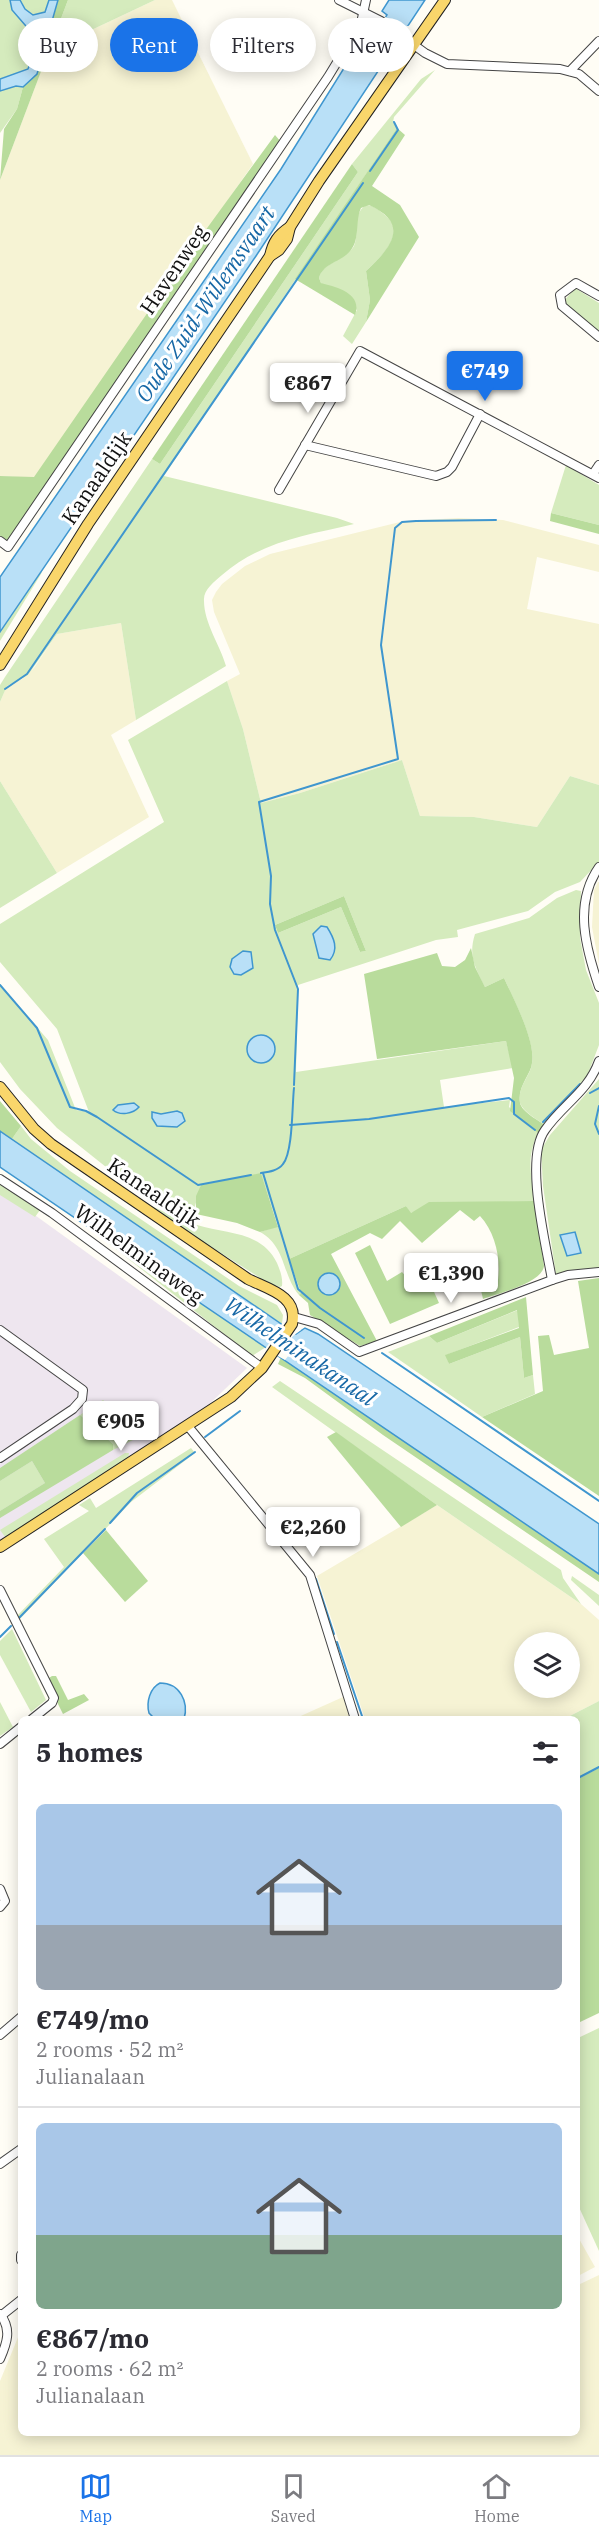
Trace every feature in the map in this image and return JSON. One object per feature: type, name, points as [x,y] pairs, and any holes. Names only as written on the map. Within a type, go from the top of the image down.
[{"type":"main road","name":"Kanaaldijk","points":[[0,665],[88,524],[270,256],[279,234],[290,227],[445,0]]},
{"type":"main road","name":"Kanaaldijk","points":[[0,1088],[34,1129],[51,1144],[248,1280],[280,1294],[289,1301],[293,1320]]},
{"type":"main road","points":[[0,1547],[231,1397],[261,1368],[293,1320]]},
{"type":"street","points":[[339,0],[381,21],[415,46],[447,64],[570,71],[579,74],[599,91]]},
{"type":"street","name":"Havenweg","points":[[0,541],[8,547],[328,77],[361,23],[366,0]]},
{"type":"street","points":[[570,71],[599,41]]},
{"type":"street","points":[[599,297],[576,282],[560,295],[559,301],[599,337]]},
{"type":"street","points":[[279,490],[360,351],[596,476],[599,465]]},
{"type":"street","points":[[305,445],[436,476],[447,472],[452,466],[480,414]]},
{"type":"street","points":[[599,867],[588,888],[584,909],[584,933],[588,957],[599,987]]},
{"type":"street","points":[[552,1280],[536,1180],[537,1147],[544,1131],[590,1083],[599,1061]]},
{"type":"street","name":"Wilhelminaweg","points":[[0,1179],[52,1214],[261,1368]]},
{"type":"street","points":[[293,1320],[319,1324],[359,1352],[552,1280],[568,1275],[599,1272]]},
{"type":"street","points":[[0,1330],[83,1390],[82,1399],[73,1409],[0,1458]]},
{"type":"street","points":[[187,1425],[310,1575],[354,1716]]},
{"type":"street","points":[[0,1590],[54,1698],[52,1703],[36,1716]]},
{"type":"street","points":[[0,1744],[18,1729]]},
{"type":"street","points":[[0,1889],[5,1901],[0,1907]]},
{"type":"street","points":[[0,2035],[18,2020]]},
{"type":"street","points":[[0,2164],[18,2151]]},
{"type":"street","points":[[0,2359],[8,2333],[1,2315],[18,2302]]},
{"type":"shaded area","points":[[155,0],[172,0],[181,18],[117,18]]},
{"type":"shaded area","points":[[110,21],[110,72],[198,72],[198,53],[253,164],[34,478],[0,476],[0,180],[41,72],[98,72],[98,27]]},
{"type":"shaded area","points":[[458,518],[503,520],[599,545],[599,572],[537,557],[527,609],[599,624],[599,785],[570,776],[537,827],[474,817],[420,816],[402,760],[300,793],[261,803],[243,729],[227,681],[240,674],[214,612],[212,600],[216,592],[222,584],[245,566],[270,554],[404,521]]},
{"type":"shaded area","points":[[121,623],[136,720],[111,735],[149,817],[57,873],[0,781],[0,702],[7,686],[22,679],[34,668],[57,634]]},
{"type":"shaded area","points":[[598,882],[599,964],[592,927],[594,890]]},
{"type":"shaded area","points":[[0,1190],[247,1368],[203,1410],[0,1546]]},
{"type":"shaded area","points":[[437,1505],[581,1604],[599,1620],[599,1701],[570,1716],[364,1716],[317,1576]]},
{"type":"shaded area","points":[[343,1697],[349,1716],[301,1716]]},
{"type":"shaded area","points":[[580,2241],[595,2267],[580,2275]]},
{"type":"shaded area","points":[[599,2275],[599,2455],[0,2455],[0,2381],[18,2337],[18,2436],[580,2436],[580,2284]]},
{"type":"green space","points":[[0,0],[10,0],[12,10],[19,18],[20,72],[0,79]]},
{"type":"green space","points":[[20,0],[49,0],[45,12],[33,15],[25,9]]},
{"type":"green space","points":[[58,0],[68,0],[61,18],[53,18]]},
{"type":"green space","points":[[68,0],[155,0],[117,18],[110,18],[110,21],[98,27],[98,18],[61,18]]},
{"type":"green space","points":[[435,70],[394,117],[393,122],[397,128],[164,476],[354,524],[301,536],[268,547],[252,554],[216,580],[205,593],[204,601],[209,626],[226,666],[136,720],[121,623],[57,634],[28,675],[7,686],[0,702],[0,685],[5,677],[152,459],[160,464],[358,172],[352,164],[421,79]]},
{"type":"green space","points":[[41,72],[0,180],[4,129],[17,109],[23,87]]},
{"type":"green space","points":[[16,86],[23,87],[17,109],[0,133],[0,91]]},
{"type":"green space","points":[[397,128],[405,135],[372,186],[400,205],[419,237],[366,322],[370,300],[366,271],[383,254],[393,236],[390,220],[382,212],[369,205],[361,208],[354,246],[347,254],[324,269],[319,278],[321,283],[340,289],[352,296],[356,307],[355,315],[295,279]]},
{"type":"green space","points":[[275,135],[281,142],[10,539],[7,541],[0,537],[0,476],[34,477],[186,257]]},
{"type":"green space","points":[[352,164],[358,172],[160,464],[152,459]]},
{"type":"green space","points":[[366,205],[374,207],[386,216],[394,230],[393,238],[384,253],[366,271],[370,300],[366,322],[352,344],[343,336],[357,310],[321,283],[319,278],[325,268],[346,255],[354,246],[357,219],[361,209]]},
{"type":"green space","points":[[575,288],[599,303],[599,332],[563,302]]},
{"type":"green space","points":[[566,465],[599,485],[599,525],[551,513]]},
{"type":"green space","points":[[551,513],[599,525],[599,534],[550,521]]},
{"type":"green space","points":[[43,569],[41,574],[0,641],[0,632]]},
{"type":"green space","points":[[227,681],[243,729],[261,803],[300,793],[402,760],[420,816],[474,817],[537,827],[570,776],[599,785],[599,862],[580,882],[555,892],[528,911],[457,930],[458,937],[436,940],[298,985],[296,1072],[506,1041],[513,1068],[440,1080],[444,1107],[510,1100],[509,1107],[538,1133],[531,1158],[535,1201],[504,1202],[410,1213],[406,1206],[289,1259],[301,1294],[299,1295],[289,1279],[275,1245],[260,1232],[278,1226],[261,1174],[201,1185],[195,1206],[196,1214],[147,1193],[106,1167],[57,1128],[20,1089],[0,1062],[0,984],[48,1040],[76,1110],[89,1112],[57,1029],[0,962],[0,924],[164,822],[128,740]],"holes":[[[344,896],[366,951],[360,952],[341,907],[278,933],[275,925]]]},
{"type":"green space","points":[[0,781],[57,873],[0,908]]},
{"type":"green space","points":[[576,890],[581,891],[580,938],[586,970],[599,1003],[599,1045],[586,1079],[545,1125],[527,1113],[520,1103],[520,1091],[532,1063],[531,1044],[523,1020],[504,978],[485,987],[478,973],[472,949],[475,934],[529,918],[557,898]]},
{"type":"green space","points":[[344,896],[366,951],[360,952],[341,907],[278,933],[275,925]]},
{"type":"green space","points":[[471,948],[475,967],[485,987],[504,978],[531,1043],[532,1063],[520,1091],[520,1103],[527,1113],[545,1125],[538,1133],[510,1111],[514,1078],[506,1041],[377,1059],[364,974],[437,953],[442,966],[455,967],[465,960]]},
{"type":"green space","points":[[599,1079],[599,1268],[556,1275],[543,1186],[541,1150],[550,1135]]},
{"type":"green space","points":[[0,1101],[21,1126],[12,1139],[0,1131]]},
{"type":"green space","points":[[21,1126],[31,1139],[70,1171],[239,1286],[277,1305],[283,1315],[282,1324],[12,1139]]},
{"type":"green space","points":[[261,1173],[278,1227],[260,1232],[237,1223],[196,1214],[196,1196],[201,1185]]},
{"type":"green space","points":[[0,1183],[40,1210],[35,1217],[0,1195]]},
{"type":"green space","points":[[136,1199],[189,1222],[253,1239],[270,1253],[277,1263],[282,1277],[282,1286],[268,1283]]},
{"type":"green space","points":[[535,1201],[544,1266],[541,1272],[519,1287],[483,1299],[480,1286],[498,1280],[499,1263],[493,1237],[480,1216],[474,1221],[460,1210],[422,1243],[400,1221],[382,1239],[370,1233],[331,1254],[377,1341],[360,1346],[310,1315],[308,1303],[299,1295],[301,1293],[289,1259],[406,1206],[411,1213],[429,1202]],"holes":[[[339,1279],[340,1285],[334,1294],[326,1295],[320,1290]]]},
{"type":"green space","points":[[89,1228],[266,1347],[252,1356]]},
{"type":"green space","points":[[370,1245],[387,1281],[402,1272],[410,1281],[422,1265],[439,1303],[390,1324],[355,1253]]},
{"type":"green space","points":[[599,1278],[599,1496],[482,1417],[543,1391],[538,1336],[549,1335],[554,1355],[589,1348],[578,1281]]},
{"type":"green space","points":[[526,1297],[533,1375],[524,1378],[520,1337],[449,1364],[445,1355],[519,1328],[517,1310],[437,1343],[429,1336]]},
{"type":"green space","points":[[518,1310],[519,1327],[446,1355],[449,1364],[520,1337],[524,1378],[533,1375],[535,1394],[482,1417],[388,1352],[429,1336],[437,1343]]},
{"type":"green space","points":[[281,1357],[599,1574],[599,1582],[383,1435],[305,1378],[278,1364]]},
{"type":"green space","points":[[280,1381],[561,1570],[563,1578],[581,1604],[272,1387]]},
{"type":"green space","points":[[103,1400],[143,1435],[113,1450],[113,1444],[80,1415]]},
{"type":"green space","points":[[80,1415],[113,1444],[113,1450],[0,1518],[0,1511],[45,1483],[32,1461],[0,1481],[0,1468]]},
{"type":"green space","points":[[336,1432],[437,1505],[401,1527],[327,1437]]},
{"type":"green space","points":[[191,1448],[195,1453],[131,1502],[18,1621],[16,1617],[64,1567],[44,1539],[89,1511],[79,1505],[90,1498],[96,1508]]},
{"type":"green space","points":[[125,1453],[129,1453],[128,1459],[6,1538],[0,1530]]},
{"type":"green space","points":[[32,1461],[45,1483],[0,1511],[0,1481]]},
{"type":"green space","points":[[106,1530],[148,1581],[125,1602],[83,1553]]},
{"type":"green space","points":[[572,1576],[599,1595],[599,1606],[571,1580]]},
{"type":"green space","points":[[12,1629],[46,1700],[31,1712],[0,1655],[0,1641]]},
{"type":"green space","points":[[56,1676],[68,1700],[84,1694],[89,1700],[63,1714],[46,1680]]},
{"type":"green space","points":[[599,1701],[599,1768],[580,1778],[580,1716],[570,1716]]},
{"type":"green space","points":[[0,1702],[13,1727],[0,1736]]},
{"type":"green space","points":[[599,1768],[599,2013],[580,2022],[580,1778]]},
{"type":"green space","points":[[599,2028],[599,2251],[580,2209],[580,2037]]},
{"type":"water","points":[[10,0],[20,0],[25,9],[33,15],[45,12],[49,0],[58,0],[53,18],[19,18],[12,10]]},
{"type":"water","points":[[389,0],[425,0],[413,18],[385,18],[387,15],[382,11]]},
{"type":"water","points":[[20,72],[38,72],[23,87],[16,86],[0,91],[0,79]]},
{"type":"water","name":"Oude Zuid-Willemsvaart","points":[[342,72],[377,72],[256,256],[0,632],[0,577],[281,169]]},
{"type":"water","points":[[321,926],[327,927],[332,935],[334,952],[330,960],[319,958],[313,934]]},
{"type":"water","points":[[243,951],[251,952],[253,968],[241,975],[234,974],[230,967],[232,959]]},
{"type":"water","points":[[261,1035],[271,1039],[275,1049],[271,1059],[261,1063],[251,1059],[247,1049],[251,1039]]},
{"type":"water","points":[[134,1103],[139,1107],[130,1113],[123,1114],[113,1110],[118,1105]]},
{"type":"water","points":[[177,1111],[182,1113],[185,1121],[177,1127],[157,1126],[152,1118],[152,1112],[161,1114]]},
{"type":"water","name":"Wilhelminakanaal","points":[[0,1131],[296,1334],[305,1328],[318,1334],[599,1524],[599,1574],[0,1167]]},
{"type":"water","points":[[575,1232],[581,1253],[567,1256],[560,1235]]},
{"type":"water","points":[[329,1273],[337,1276],[340,1284],[337,1292],[329,1295],[321,1292],[318,1284],[321,1276]]},
{"type":"water","points":[[167,1684],[178,1690],[184,1700],[184,1716],[152,1716],[149,1713],[150,1696],[157,1685]]},
{"type":"pier","points":[[283,1321],[295,1330],[298,1328],[301,1330],[293,1336],[285,1348],[284,1351],[289,1355],[285,1360],[265,1349]]},
{"type":"waterway","points":[[370,171],[398,130],[394,122]]},
{"type":"waterway","points":[[5,689],[27,674],[363,183]]},
{"type":"waterway","points":[[294,1085],[298,989],[275,930],[270,904],[271,876],[259,802],[398,759],[381,645],[395,528],[402,522],[496,520]]},
{"type":"waterway","points":[[0,985],[37,1028],[70,1107],[86,1111],[97,1117],[198,1185],[251,1175]]},
{"type":"waterway","points":[[543,1122],[580,1084]]},
{"type":"waterway","points":[[261,1173],[273,1171],[283,1164],[286,1158],[289,1149],[294,1088]]},
{"type":"waterway","points":[[590,1093],[599,1088]]},
{"type":"waterway","points":[[290,1125],[369,1119],[509,1098],[514,1102],[514,1114],[535,1130]]},
{"type":"waterway","points":[[599,1106],[595,1124],[599,1134]]},
{"type":"waterway","points":[[263,1173],[298,1289],[320,1308],[364,1338]]},
{"type":"waterway","points":[[382,1353],[599,1501]]},
{"type":"waterway","points":[[205,1437],[240,1411]]},
{"type":"waterway","points":[[110,1523],[137,1493],[195,1452]]},
{"type":"waterway","points":[[18,1619],[105,1529]]},
{"type":"waterway","points":[[316,1579],[334,1634]]},
{"type":"waterway","points":[[0,1637],[11,1626]]},
{"type":"waterway","points":[[337,1642],[362,1716]]},
{"type":"waterway","points":[[580,1777],[599,1767]]}]
